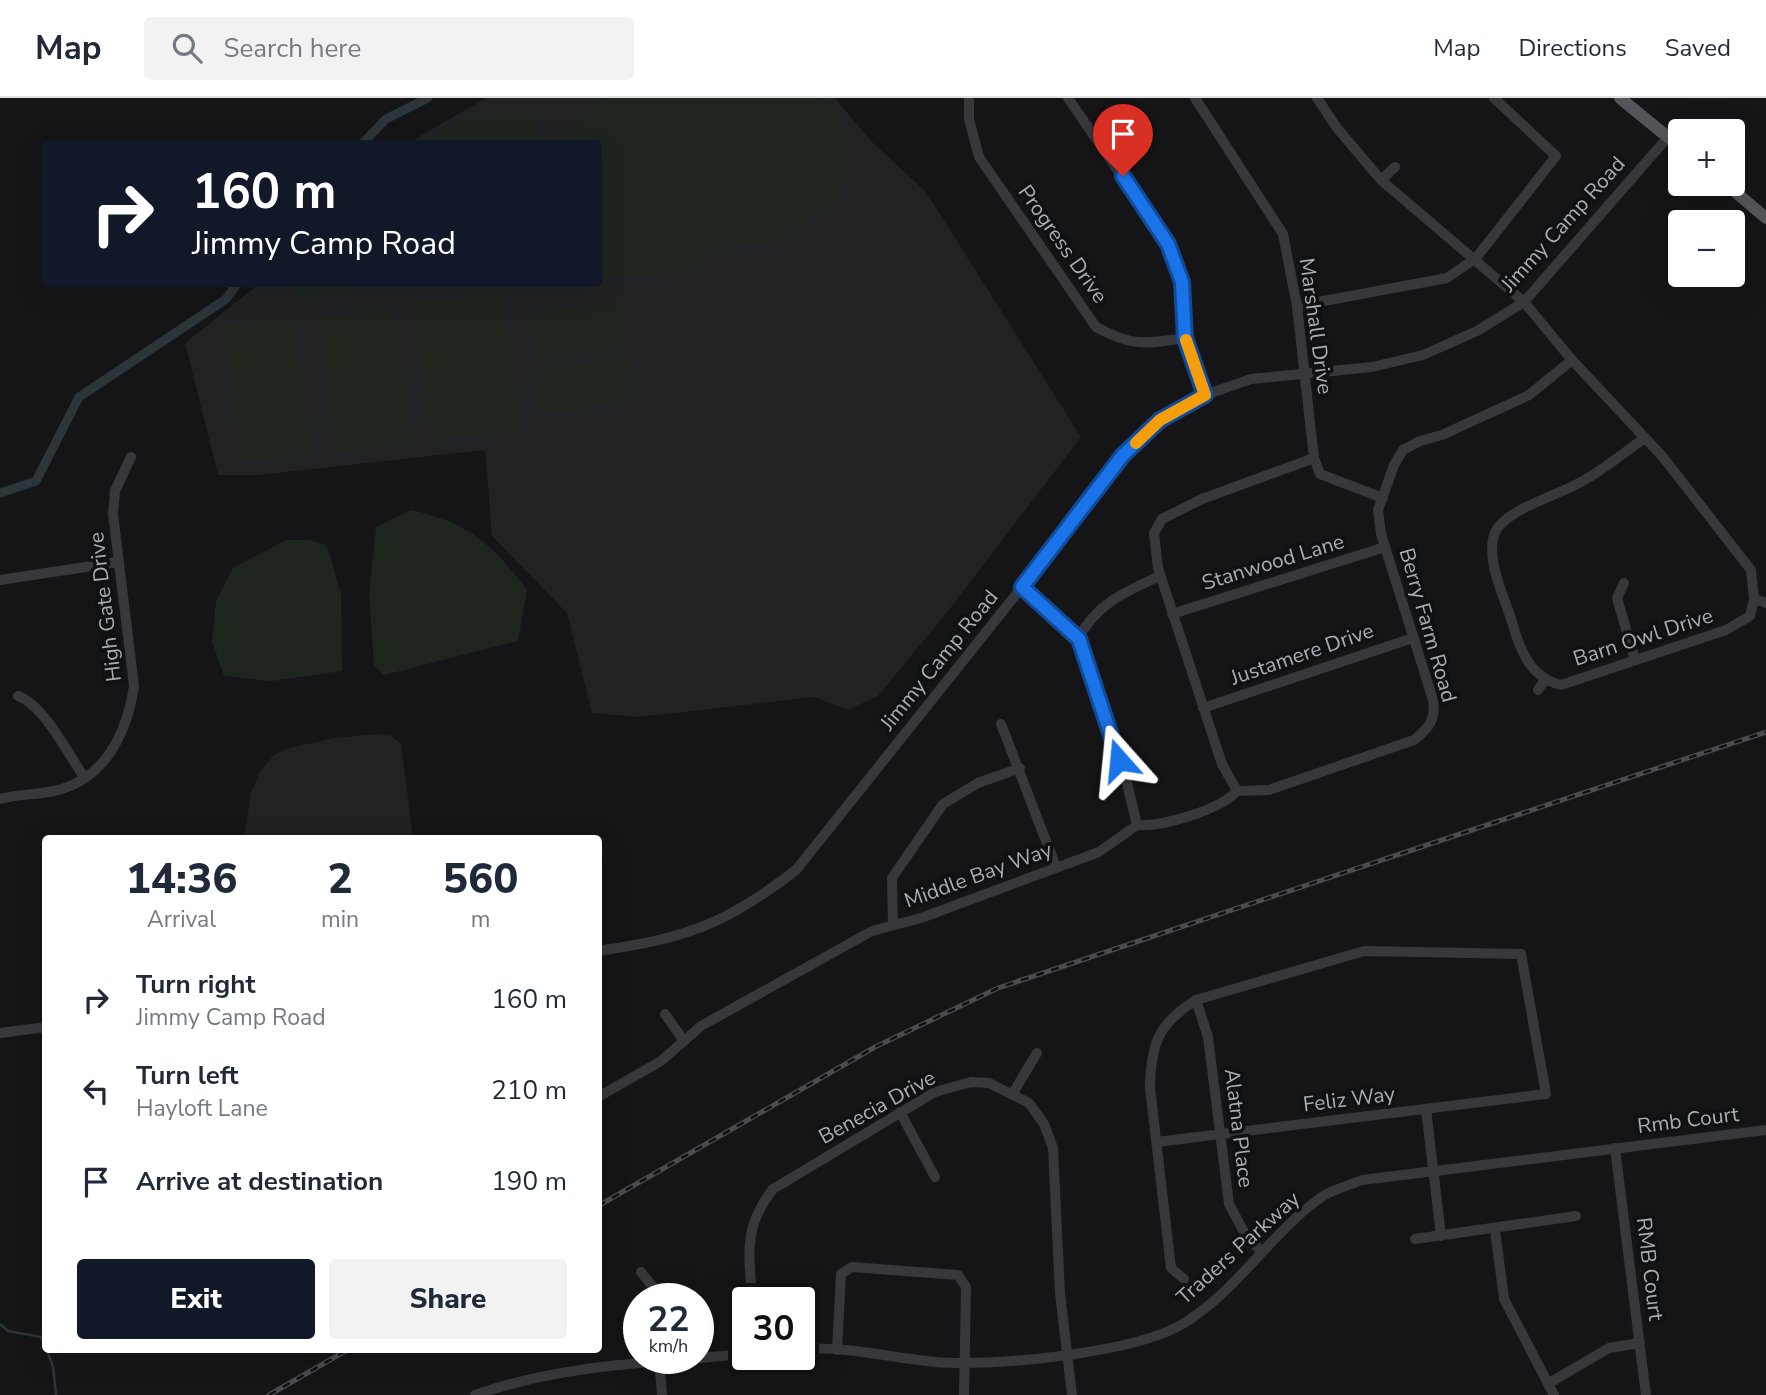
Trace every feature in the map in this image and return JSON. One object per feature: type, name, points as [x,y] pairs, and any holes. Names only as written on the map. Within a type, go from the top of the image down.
[{"type":"main road","points":[[1620,98],[1668,137]]},
{"type":"main road","points":[[1741,196],[1766,218]]},
{"type":"street","name":"Progress Drive","points":[[969,98],[969,119],[979,158],[1097,327],[1123,342],[1151,343],[1185,338]]},
{"type":"street","points":[[1068,98],[1168,244],[1182,282],[1185,338],[1205,395]]},
{"type":"street","name":"Marshall Drive","points":[[1195,98],[1283,234],[1297,306],[1314,458]]},
{"type":"street","points":[[1317,98],[1337,128],[1381,180],[1476,258],[1524,302],[1572,360],[1645,438],[1751,570],[1754,599],[1766,603]]},
{"type":"street","points":[[1297,306],[1447,278],[1476,258],[1556,156],[1494,98]]},
{"type":"street","name":"Jimmy Camp Road","points":[[602,950],[677,937],[715,923],[753,904],[796,870],[1022,587],[1123,455],[1160,420],[1205,395],[1251,379],[1372,366],[1423,355],[1477,331],[1524,302],[1668,137]]},
{"type":"street","points":[[1381,180],[1395,167]]},
{"type":"street","name":"Berry Farm Road","points":[[1237,792],[1269,790],[1414,740],[1427,730],[1436,715],[1433,700],[1385,547],[1378,510],[1394,465],[1403,450],[1530,395],[1572,360]]},
{"type":"street","points":[[1538,690],[1544,681],[1531,667],[1514,628],[1491,552],[1494,531],[1513,514],[1580,483],[1645,438]]},
{"type":"street","name":"High Gate Drive","points":[[0,799],[19,794],[55,791],[84,777],[108,759],[130,711],[134,686],[113,514],[115,491],[131,457]]},
{"type":"street","points":[[1022,587],[1079,639],[1127,783],[1137,825],[1155,827],[1228,801],[1237,792],[1222,764],[1160,576],[1153,545],[1154,533],[1163,519],[1202,499],[1314,458],[1320,474],[1383,498]]},
{"type":"street","name":"Stanwood Lane","points":[[1172,614],[1385,547]]},
{"type":"street","points":[[0,580],[118,562]]},
{"type":"street","points":[[1079,639],[1087,622],[1115,596],[1160,576]]},
{"type":"street","points":[[1625,583],[1617,598],[1635,660]]},
{"type":"street","name":"Barn Owl Drive","points":[[1544,681],[1561,685],[1726,630],[1750,617],[1754,599]]},
{"type":"street","name":"Justamere Drive","points":[[1203,708],[1413,638]]},
{"type":"street","points":[[18,696],[28,699],[50,725],[84,777]]},
{"type":"street","points":[[1001,724],[1056,867]]},
{"type":"street","points":[[893,925],[892,878],[943,804],[978,783],[1020,768]]},
{"type":"street","name":"Middle Bay Way","points":[[602,1095],[661,1061],[701,1026],[873,931],[921,918],[1099,852],[1137,825]]},
{"type":"street","name":"Feliz Way","points":[[1157,1142],[1546,1094],[1521,954],[1364,951],[1196,1000]]},
{"type":"street","points":[[1184,1279],[1171,1268],[1150,1058],[1159,1033],[1177,1012],[1196,1000]]},
{"type":"street","name":"Alatna Place","points":[[1196,1000],[1208,1037],[1229,1204],[1245,1234],[1262,1252]]},
{"type":"street","points":[[666,1014],[684,1041]]},
{"type":"street","points":[[0,1032],[42,1027]]},
{"type":"street","points":[[1013,1093],[1037,1053]]},
{"type":"street","name":"Benecia Drive","points":[[751,1283],[748,1236],[757,1210],[774,1189],[935,1092],[971,1082],[989,1083],[1029,1103],[1053,1147],[1060,1293],[1072,1395]]},
{"type":"street","points":[[1426,1109],[1441,1236]]},
{"type":"street","points":[[900,1112],[934,1177]]},
{"type":"street","name":"Rmb Court","points":[[1615,1148],[1766,1130]]},
{"type":"street","name":"Traders Parkway","points":[[819,1349],[937,1362],[965,1362],[1067,1353],[1153,1339],[1184,1324],[1324,1196],[1362,1180],[1615,1148]]},
{"type":"street","name":"RMB Court","points":[[1615,1148],[1646,1395]]},
{"type":"street","points":[[1415,1239],[1495,1230],[1576,1216]]},
{"type":"street","points":[[1495,1230],[1503,1299],[1554,1395]]},
{"type":"street","points":[[837,1350],[841,1274],[852,1267],[947,1272],[958,1275],[966,1287],[964,1395]]},
{"type":"street","points":[[641,1272],[650,1283]]},
{"type":"street","points":[[1549,1383],[1609,1348],[1640,1343]]},
{"type":"street","points":[[475,1395],[559,1371],[623,1364]]},
{"type":"street","points":[[660,1374],[662,1395]]},
{"type":"shaded area","points":[[486,98],[835,98],[870,140],[926,192],[1081,437],[948,611],[878,696],[848,710],[814,697],[638,717],[592,713],[567,613],[492,536],[485,450],[260,475],[218,475],[185,343],[255,287],[602,287],[602,140],[413,140]]},
{"type":"shaded area","points":[[611,98],[815,98],[839,120],[846,134],[850,149],[847,180],[840,195],[829,208],[799,225],[782,241],[710,249],[696,270],[602,280],[602,140],[569,140],[585,113]]},
{"type":"shaded area","points":[[535,110],[539,140],[428,140],[463,122]]},
{"type":"shaded area","points":[[295,287],[361,287],[296,297]]},
{"type":"shaded area","points":[[503,293],[519,431],[430,441],[415,303]]},
{"type":"shaded area","points":[[616,302],[621,305],[623,322],[618,325],[623,329],[625,344],[621,349],[538,357],[534,353],[534,336],[530,331],[529,318],[533,313],[569,308],[575,313],[580,308]]},
{"type":"shaded area","points":[[395,310],[412,444],[336,453],[321,318]]},
{"type":"shaded area","points":[[294,317],[311,453],[241,461],[224,326]]},
{"type":"shaded area","points":[[622,358],[627,361],[629,375],[624,381],[630,385],[631,399],[627,402],[589,407],[585,404],[581,409],[545,413],[540,407],[538,394],[543,391],[536,386],[536,373],[539,368]]},
{"type":"shaded area","points":[[411,510],[448,521],[464,529],[490,548],[515,574],[527,590],[518,641],[384,675],[374,665],[369,594],[376,527]]},
{"type":"shaded area","points":[[286,540],[309,540],[327,545],[341,594],[342,671],[272,681],[224,676],[212,641],[216,601],[233,568]]},
{"type":"shaded area","points":[[378,734],[391,736],[401,744],[413,835],[244,835],[251,794],[259,773],[274,755],[289,748],[334,738]]},
{"type":"waterway","points":[[366,140],[386,119],[428,98]]},
{"type":"waterway","points":[[0,493],[36,481],[79,397],[226,299],[235,287]]},
{"type":"waterway","points":[[0,1324],[8,1331],[42,1339]]},
{"type":"waterway","points":[[48,1353],[53,1366],[56,1395]]},
{"type":"railway","points":[[602,1204],[875,1047],[998,988],[1766,732]]},
{"type":"railway","points":[[269,1395],[342,1353]]},
{"type":"slow traffic","points":[[1136,443],[1160,420],[1205,395],[1186,340]]},
{"type":"route","points":[[1119,760],[1079,639],[1022,587],[1123,455],[1160,420],[1205,395],[1185,338],[1182,282],[1168,244],[1123,176]]}]
